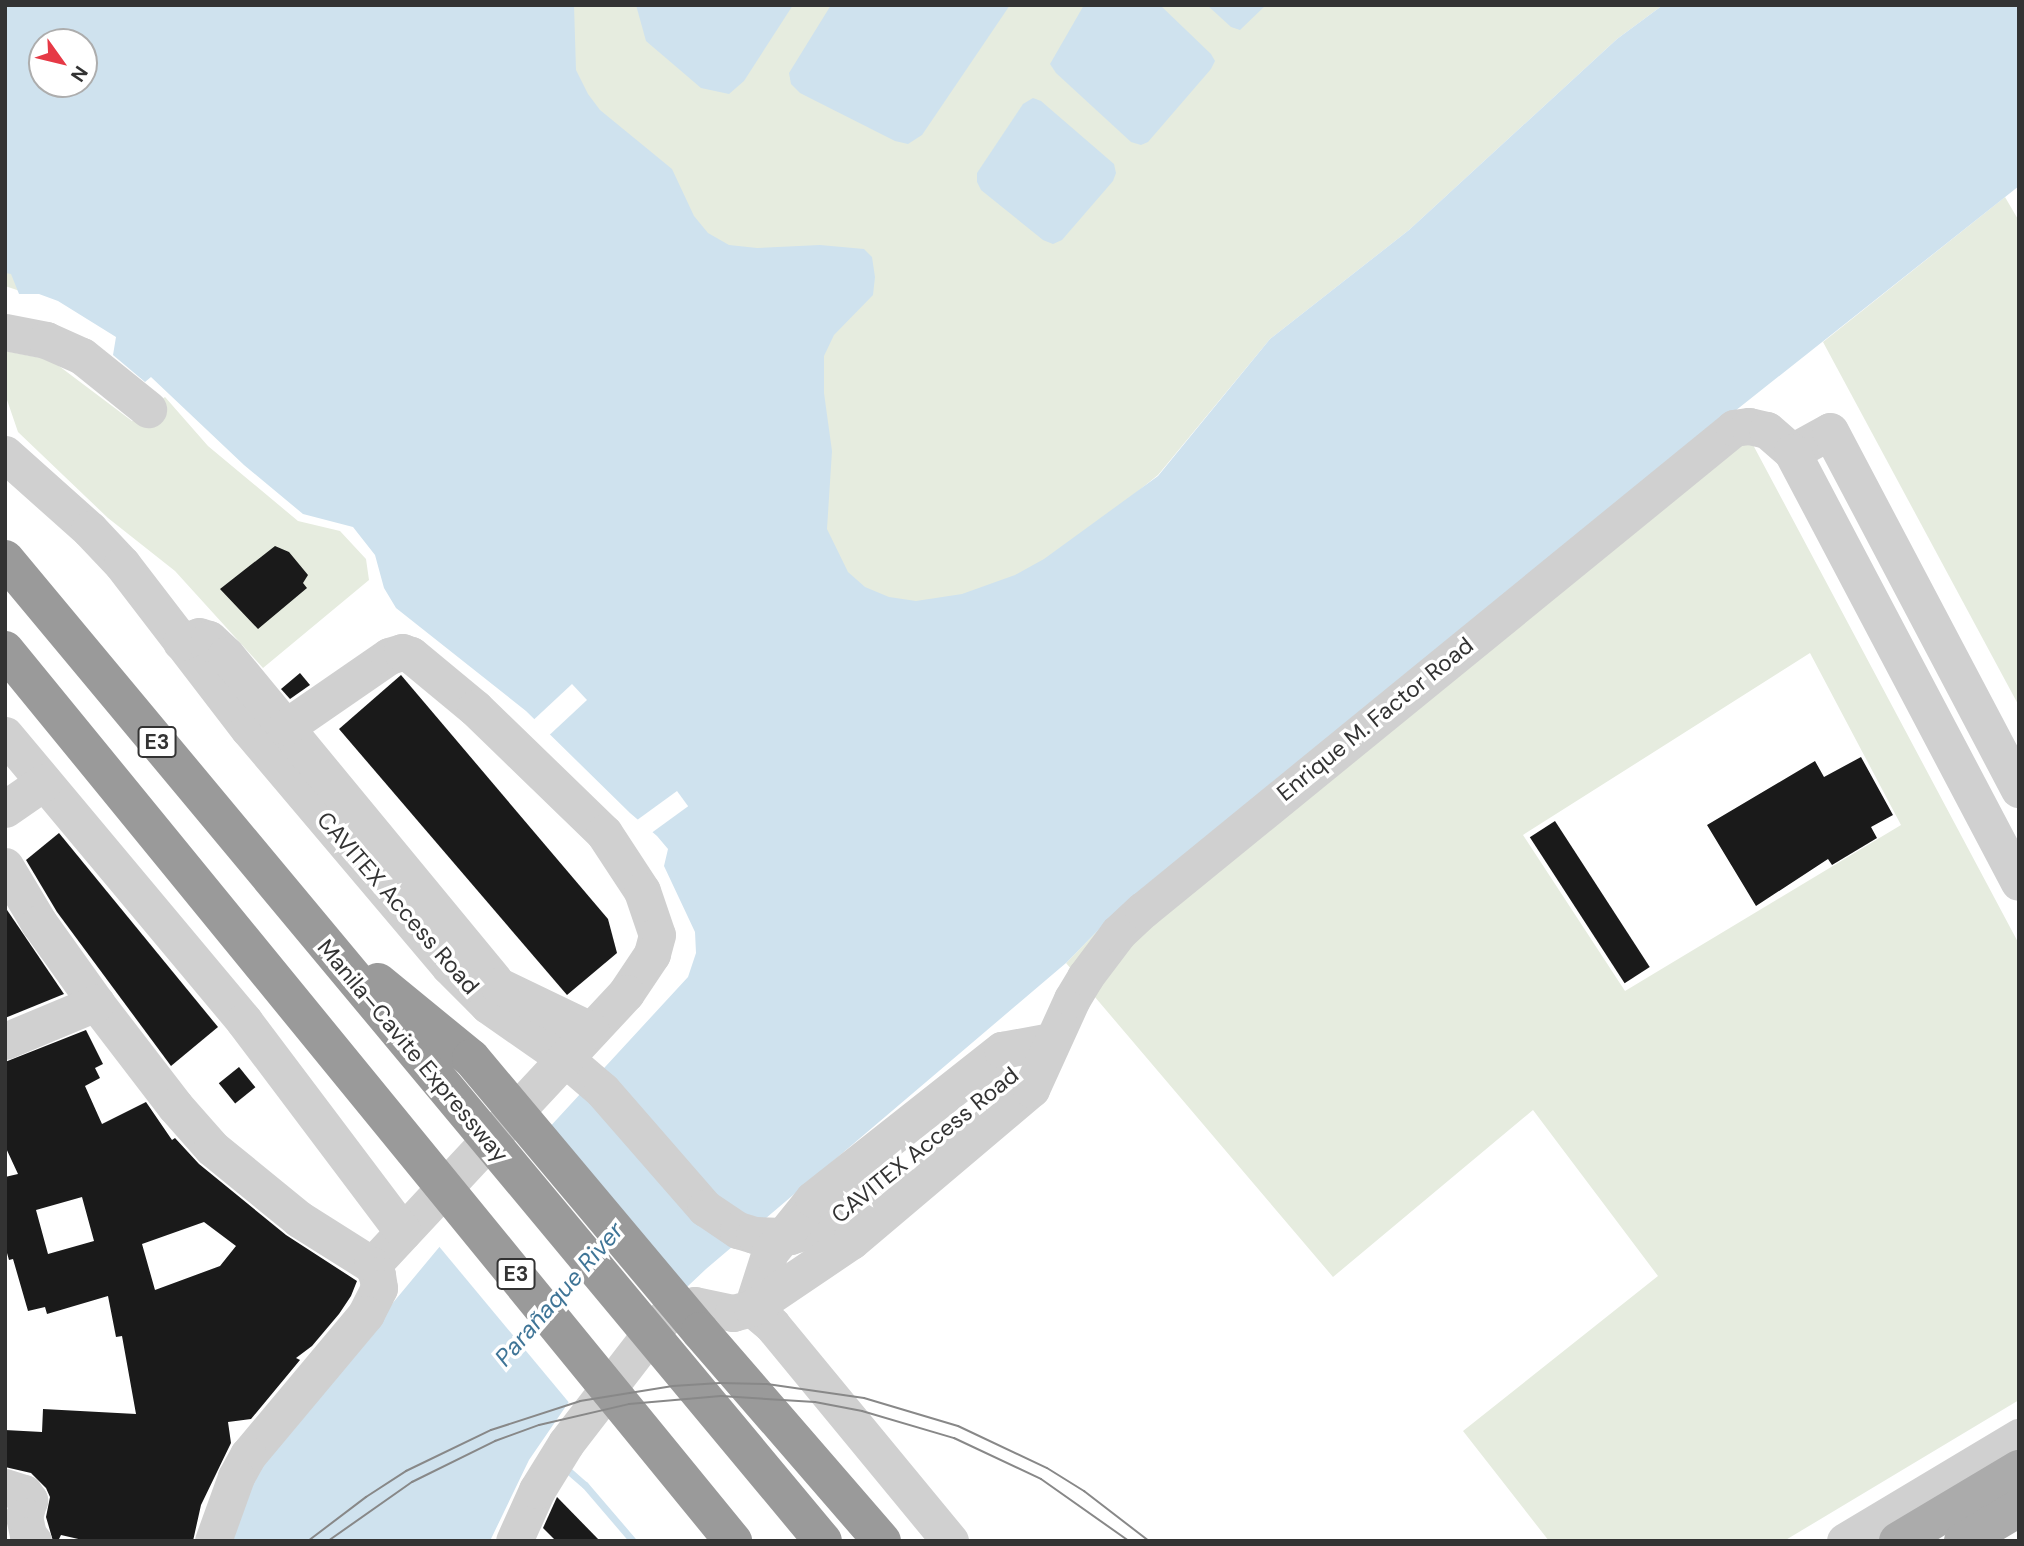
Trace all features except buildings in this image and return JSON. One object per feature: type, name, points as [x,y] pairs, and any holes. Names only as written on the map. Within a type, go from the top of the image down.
[{"type":"highway","name":"Manila–Cavite Expressway","points":[[5,559],[822,1541]]},
{"type":"highway","name":"E3","points":[[5,650],[733,1541]]},
{"type":"highway","points":[[309,925],[471,1058],[700,1331],[882,1541]]},
{"type":"highway","points":[[618,1399],[751,1541]]},
{"type":"main road","points":[[1898,1541],[2019,1469]]},
{"type":"main road","points":[[1963,1541],[2019,1508]]},
{"type":"street","points":[[5,332],[46,340],[82,356],[148,410]]},
{"type":"street","name":"Enrique M. Factor Road","points":[[752,1308],[851,1241],[1031,1089],[1072,999],[1100,955],[1143,910],[1734,428],[1749,426],[1767,430],[1793,453]]},
{"type":"street","points":[[2019,789],[1830,431],[1793,453],[2019,881]]},
{"type":"street","name":"CAVITEX Access Road","points":[[11,469],[114,555],[190,653],[449,966],[488,1005],[568,1061],[602,1090],[687,1190],[719,1220],[754,1235],[790,1236],[809,1232],[846,1213],[1051,1041]]},
{"type":"street","points":[[190,653],[188,637],[199,636],[218,646],[499,986],[509,1002],[525,1048],[528,1077],[525,1101]]},
{"type":"street","points":[[286,727],[389,656],[402,652],[411,655],[475,708],[578,806],[625,862],[642,891],[657,934],[652,954],[642,974],[372,1265]]},
{"type":"street","points":[[5,735],[244,1021],[403,1232]]},
{"type":"street","points":[[5,810],[44,782]]},
{"type":"street","points":[[5,866],[39,923],[96,1003],[175,1106],[212,1148],[299,1219],[372,1265],[379,1288],[374,1301],[248,1455],[236,1477],[214,1541]]},
{"type":"street","points":[[499,986],[592,1030]]},
{"type":"street","points":[[5,1041],[96,1003]]},
{"type":"street","points":[[752,1308],[770,1252],[813,1199],[1002,1050],[1051,1041]]},
{"type":"street","points":[[514,1541],[537,1490],[566,1443],[657,1325],[678,1308],[695,1305],[733,1313],[752,1308]]},
{"type":"street","points":[[752,1308],[772,1325],[950,1541]]},
{"type":"street","points":[[1845,1541],[2019,1437]]},
{"type":"street","points":[[5,1487],[24,1493],[29,1500],[24,1516],[28,1535],[33,1541]]},
{"type":"shaded area","points":[[5,5],[1663,5],[1617,39],[1409,230],[1270,339],[1158,475],[922,665],[230,149],[29,294],[5,286]]},
{"type":"shaded area","points":[[2005,197],[2019,221],[2019,706],[1823,342]]},
{"type":"shaded area","points":[[5,351],[51,360],[132,421],[165,397],[208,446],[298,521],[340,531],[366,559],[369,580],[263,668],[175,571],[108,518],[18,432],[5,394]]},
{"type":"shaded area","points":[[1735,411],[2019,944],[2019,1400],[1784,1541],[1549,1541],[1463,1431],[1658,1276],[1533,1110],[1333,1277],[1066,963],[1113,915]],"holes":[[[1810,653],[1901,825],[1625,991],[1523,835]]]},
{"type":"water","name":"Parañaque River","points":[[5,5],[574,5],[576,70],[588,94],[600,110],[672,169],[694,216],[708,233],[729,245],[757,248],[820,245],[864,249],[872,257],[875,277],[873,295],[834,335],[824,356],[824,393],[832,451],[827,529],[848,572],[865,587],[889,597],[916,601],[962,594],[1015,575],[1044,559],[1158,476],[1270,339],[1409,230],[1617,39],[1663,5],[2019,5],[2019,186],[1735,411],[1113,915],[1066,963],[706,1269],[575,1393],[529,1460],[490,1541],[224,1541],[258,1465],[441,1245],[688,977],[696,953],[695,932],[664,866],[668,849],[526,711],[396,608],[384,588],[375,555],[353,527],[303,514],[244,465],[151,377],[145,382],[113,355],[116,337],[58,301],[39,294],[19,294],[11,274],[5,273]]},
{"type":"water","points":[[636,5],[793,5],[744,81],[729,94],[701,88],[646,41]]},
{"type":"water","points":[[831,5],[1010,5],[922,135],[908,144],[895,141],[800,93],[791,84],[789,73]]},
{"type":"water","points":[[1084,5],[1160,5],[1215,61],[1148,142],[1141,145],[1131,142],[1056,73],[1050,64]]},
{"type":"water","points":[[1207,5],[1266,5],[1240,30],[1231,27]]},
{"type":"water","points":[[1033,98],[1041,101],[1114,164],[1116,173],[1113,181],[1062,240],[1053,244],[1043,240],[981,190],[977,182],[977,173],[1023,104]]},
{"type":"pier","points":[[572,684],[587,700],[547,738],[532,722]]},
{"type":"pier","points":[[677,791],[688,806],[647,836],[636,821]]},
{"type":"pier","points":[[544,1128],[684,1295],[571,1405],[437,1244]]},
{"type":"waterway","points":[[563,1466],[585,1485],[633,1541]]},
{"type":"tram line","points":[[308,1541],[406,1471],[491,1430],[580,1401],[673,1386],[720,1383],[767,1384],[864,1398],[958,1426],[1047,1468],[1084,1491],[1149,1541]]},
{"type":"tram line","points":[[328,1541],[412,1482],[495,1441],[539,1425],[629,1404],[721,1396],[815,1402],[862,1411],[954,1438],[1041,1479],[1129,1541]]}]
